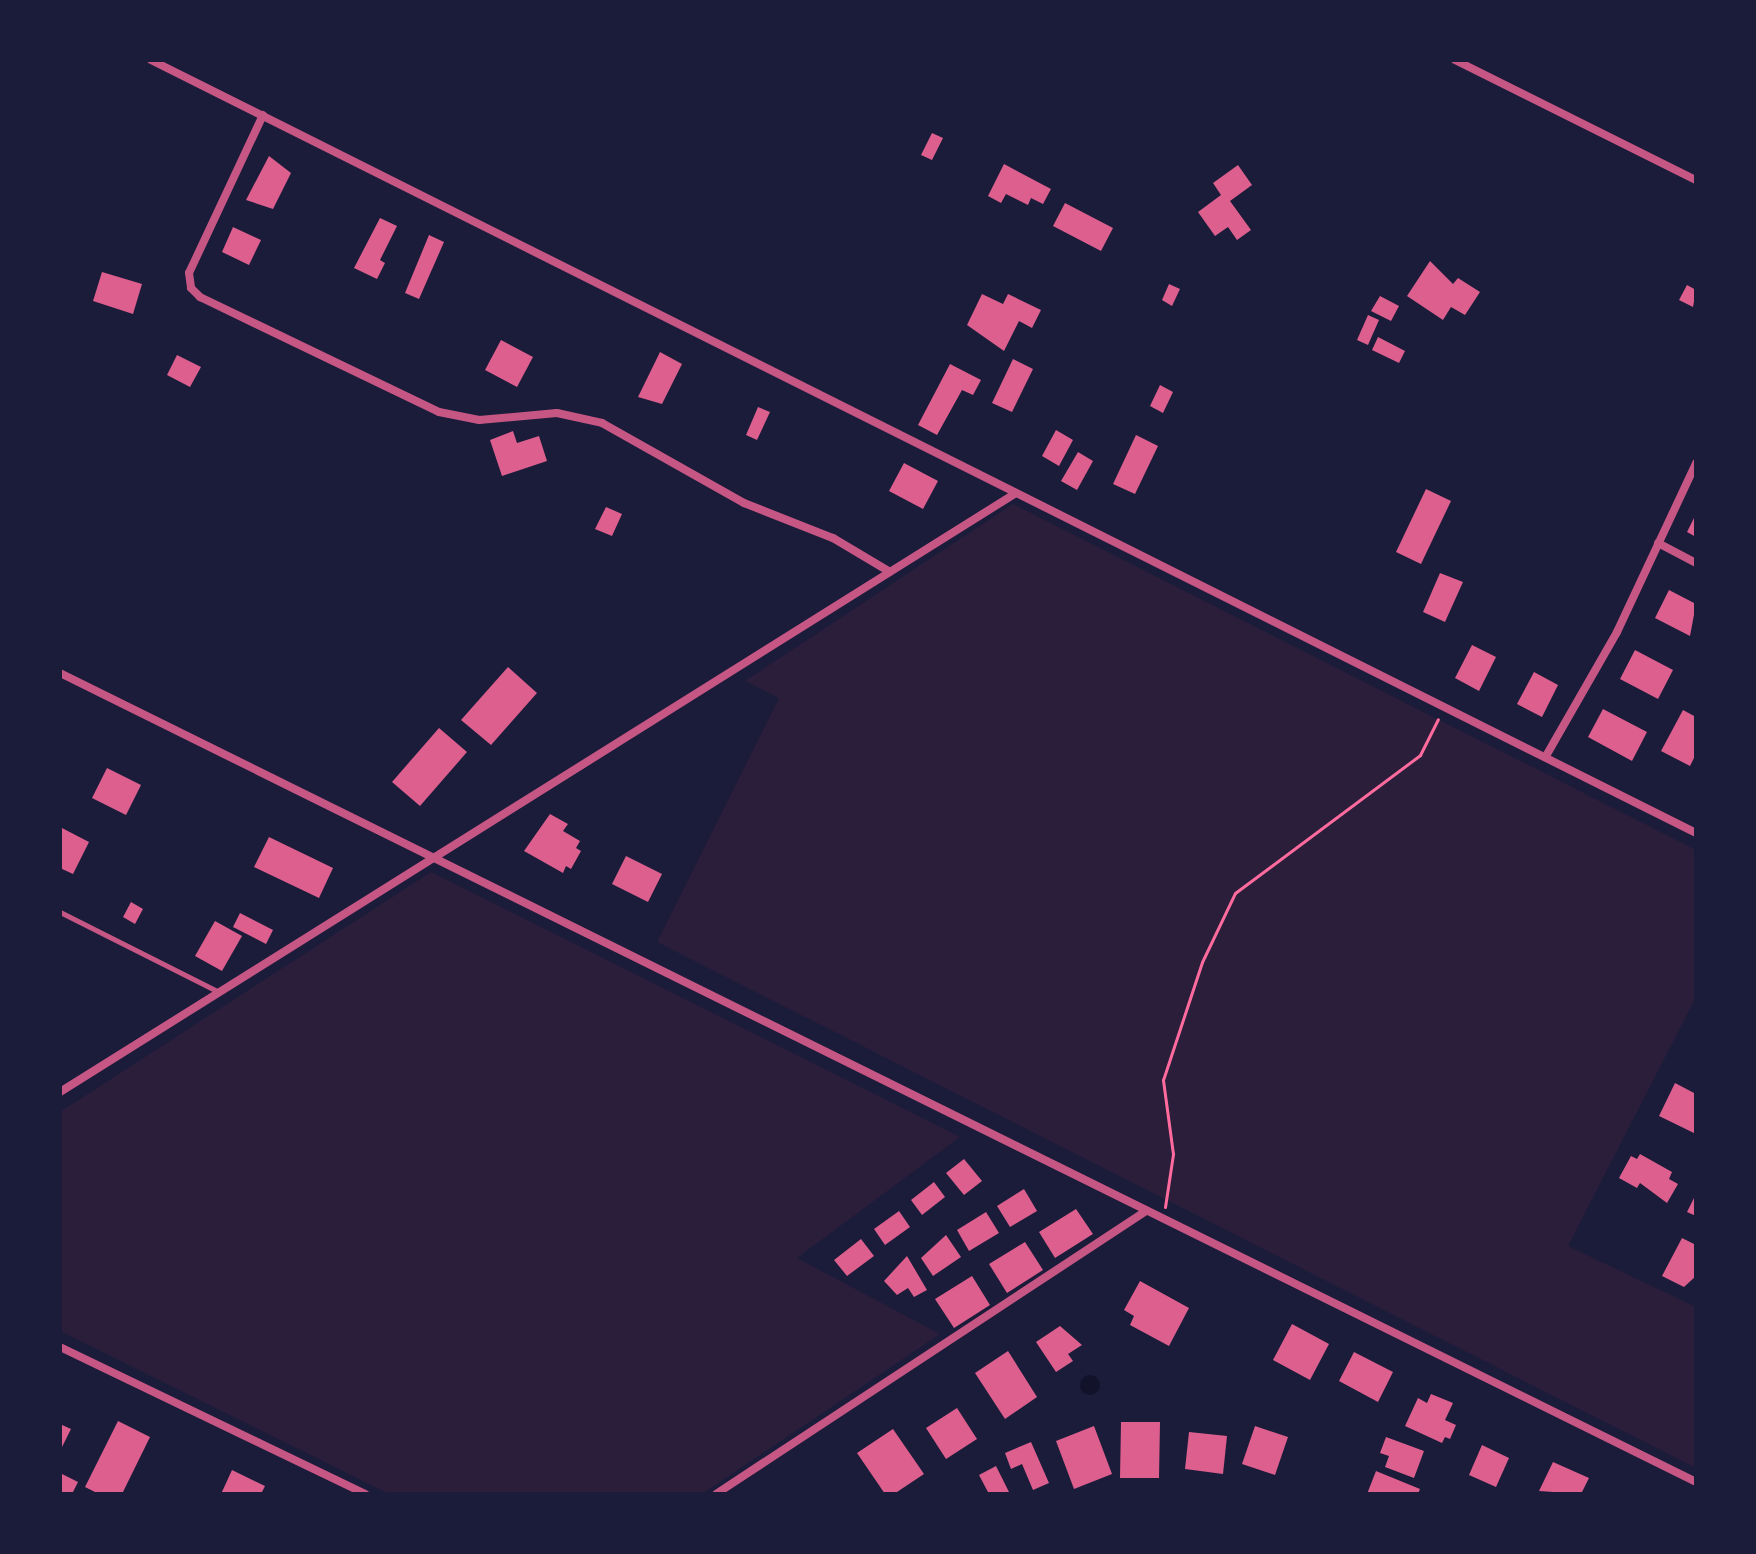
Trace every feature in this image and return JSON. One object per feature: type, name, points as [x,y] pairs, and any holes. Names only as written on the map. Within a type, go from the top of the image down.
[{"type":"street","points":[[151,60],[1016,493],[1446,703],[1696,833]]},
{"type":"street","points":[[1455,60],[1696,180]]},
{"type":"street","points":[[263,115],[189,273],[196,294],[439,412],[479,420],[557,413],[602,423],[744,503],[833,538],[890,572]]},
{"type":"street","points":[[1546,756],[1617,632],[1696,463]]},
{"type":"street","points":[[60,1092],[1016,493]]},
{"type":"street","points":[[1658,543],[1696,563]]},
{"type":"street","points":[[60,673],[1696,1482]]},
{"type":"street","points":[[716,1494],[1146,1211]]},
{"type":"street","points":[[60,1347],[365,1494]]},
{"type":"lane","points":[[60,912],[219,992]]},
{"type":"path","points":[[1162,1218],[1173,1154],[1163,1080],[1202,962],[1235,893],[1420,755],[1446,703]]},
{"type":"shaded area","points":[[1013,504],[1696,850],[1696,997],[1568,1246],[1696,1307],[1696,1468],[657,942],[779,698],[745,681]]},
{"type":"shaded area","points":[[431,872],[960,1137],[797,1258],[940,1334],[702,1494],[389,1494],[60,1331],[60,1112]]},
{"type":"shaded area","points":[[1090,1375],[1097,1378],[1100,1385],[1097,1392],[1090,1395],[1083,1392],[1080,1385],[1083,1378]]},
{"type":"building","points":[[932,133],[943,138],[932,160],[921,155]]},
{"type":"building","points":[[269,156],[291,173],[273,209],[246,200]]},
{"type":"building","points":[[1004,164],[1051,189],[1043,204],[1031,198],[1028,205],[1006,194],[1001,203],[988,196]]},
{"type":"building","points":[[1238,165],[1252,185],[1230,201],[1251,230],[1237,240],[1228,227],[1215,236],[1198,212],[1221,195],[1213,183]]},
{"type":"building","points":[[1065,203],[1113,228],[1101,251],[1053,226]]},
{"type":"building","points":[[380,218],[397,226],[380,260],[385,263],[377,279],[354,268]]},
{"type":"building","points":[[233,227],[261,240],[249,265],[222,252]]},
{"type":"building","points":[[429,235],[444,242],[419,299],[405,293]]},
{"type":"building","points":[[1430,261],[1453,284],[1458,278],[1480,292],[1465,315],[1451,307],[1443,320],[1407,296]]},
{"type":"building","points":[[102,272],[142,284],[133,314],[93,301]]},
{"type":"building","points":[[1169,284],[1180,289],[1172,306],[1162,300]]},
{"type":"building","points":[[1687,285],[1696,290],[1693,307],[1679,300]]},
{"type":"building","points":[[982,294],[1003,304],[1008,294],[1041,310],[1032,328],[1019,321],[1004,351],[967,325]]},
{"type":"building","points":[[1380,296],[1399,306],[1391,321],[1371,311]]},
{"type":"building","points":[[1368,315],[1379,320],[1368,345],[1357,340]]},
{"type":"building","points":[[1378,337],[1405,351],[1399,363],[1372,350]]},
{"type":"building","points":[[501,340],[533,357],[517,387],[485,370]]},
{"type":"building","points":[[660,352],[682,364],[662,404],[638,397]]},
{"type":"building","points":[[177,355],[201,367],[190,387],[167,375]]},
{"type":"building","points":[[1013,359],[1033,369],[1012,412],[992,403]]},
{"type":"building","points":[[950,364],[981,380],[973,395],[962,390],[937,435],[918,425]]},
{"type":"building","points":[[1160,385],[1173,392],[1163,413],[1150,406]]},
{"type":"building","points":[[758,407],[770,412],[757,440],[746,435]]},
{"type":"building","points":[[1056,430],[1073,440],[1059,466],[1042,456]]},
{"type":"building","points":[[513,431],[517,443],[539,436],[547,461],[502,476],[490,440]]},
{"type":"building","points":[[1136,435],[1158,446],[1135,494],[1113,484]]},
{"type":"building","points":[[1078,452],[1093,461],[1077,490],[1061,481]]},
{"type":"building","points":[[904,463],[938,481],[923,509],[889,491]]},
{"type":"building","points":[[1426,489],[1451,501],[1421,564],[1396,552]]},
{"type":"building","points":[[606,507],[622,514],[612,536],[595,529]]},
{"type":"building","points":[[1696,514],[1696,537],[1687,532]]},
{"type":"building","points":[[1440,573],[1463,582],[1445,622],[1423,612]]},
{"type":"building","points":[[1669,590],[1696,604],[1690,636],[1655,618]]},
{"type":"building","points":[[1472,645],[1496,657],[1479,691],[1455,678]]},
{"type":"building","points":[[1635,650],[1673,670],[1658,699],[1620,679]]},
{"type":"building","points":[[508,667],[537,693],[491,745],[461,720]]},
{"type":"building","points":[[1534,672],[1558,685],[1542,717],[1517,704]]},
{"type":"building","points":[[1603,709],[1647,732],[1632,761],[1588,737]]},
{"type":"building","points":[[1683,710],[1696,717],[1696,754],[1690,766],[1661,751]]},
{"type":"building","points":[[439,728],[467,752],[420,806],[392,782]]},
{"type":"building","points":[[107,768],[141,785],[126,815],[92,798]]},
{"type":"building","points":[[550,814],[568,824],[563,831],[580,841],[576,848],[581,851],[571,869],[566,866],[563,873],[524,851]]},
{"type":"building","points":[[60,827],[89,842],[73,874],[60,868]]},
{"type":"building","points":[[269,837],[333,868],[319,898],[254,867]]},
{"type":"building","points":[[626,856],[662,874],[648,902],[612,884]]},
{"type":"building","points":[[131,902],[143,909],[135,924],[123,917]]},
{"type":"building","points":[[240,913],[273,930],[266,944],[233,927]]},
{"type":"building","points":[[215,921],[242,936],[222,971],[195,956]]},
{"type":"building","points":[[1675,1083],[1696,1094],[1696,1134],[1659,1116]]},
{"type":"building","points":[[1640,1154],[1672,1172],[1669,1179],[1678,1184],[1667,1203],[1640,1183],[1637,1188],[1619,1178],[1631,1156],[1637,1159]]},
{"type":"building","points":[[964,1159],[982,1181],[964,1195],[946,1173]]},
{"type":"building","points":[[934,1182],[945,1197],[922,1215],[911,1200]]},
{"type":"building","points":[[1024,1189],[1037,1211],[1010,1227],[997,1206]]},
{"type":"building","points":[[1696,1194],[1696,1216],[1687,1212]]},
{"type":"building","points":[[1076,1209],[1093,1234],[1055,1258],[1039,1232]]},
{"type":"building","points":[[899,1211],[910,1227],[885,1245],[874,1229]]},
{"type":"building","points":[[986,1212],[999,1233],[969,1251],[957,1230]]},
{"type":"building","points":[[946,1235],[961,1257],[933,1276],[921,1258]]},
{"type":"building","points":[[1682,1238],[1696,1245],[1696,1276],[1684,1287],[1662,1276]]},
{"type":"building","points":[[861,1239],[874,1256],[847,1276],[834,1260]]},
{"type":"building","points":[[1025,1242],[1043,1270],[1007,1293],[989,1264]]},
{"type":"building","points":[[907,1256],[927,1290],[914,1297],[908,1288],[897,1295],[884,1281]]},
{"type":"building","points":[[972,1276],[990,1305],[954,1328],[935,1299]]},
{"type":"building","points":[[1140,1281],[1189,1308],[1169,1346],[1130,1325],[1134,1316],[1124,1310]]},
{"type":"building","points":[[1292,1324],[1329,1344],[1310,1380],[1273,1360]]},
{"type":"building","points":[[1060,1326],[1082,1345],[1068,1354],[1073,1361],[1056,1372],[1036,1342]]},
{"type":"building","points":[[1008,1351],[1037,1397],[1005,1419],[975,1373]]},
{"type":"building","points":[[1354,1352],[1393,1372],[1378,1402],[1339,1381]]},
{"type":"building","points":[[1431,1394],[1453,1403],[1445,1420],[1456,1425],[1450,1439],[1445,1437],[1442,1443],[1405,1426],[1418,1398],[1427,1403]]},
{"type":"building","points":[[957,1408],[977,1439],[946,1459],[926,1428]]},
{"type":"building","points":[[118,1421],[150,1437],[122,1494],[99,1494],[85,1487]]},
{"type":"building","points":[[1121,1422],[1160,1422],[1159,1478],[1120,1478]]},
{"type":"building","points":[[60,1424],[71,1429],[60,1451]]},
{"type":"building","points":[[1094,1426],[1112,1474],[1074,1489],[1056,1441]]},
{"type":"building","points":[[1255,1426],[1288,1437],[1275,1475],[1242,1464]]},
{"type":"building","points":[[893,1429],[924,1474],[894,1494],[885,1494],[857,1453]]},
{"type":"building","points":[[1189,1432],[1227,1436],[1223,1474],[1185,1469]]},
{"type":"building","points":[[1386,1437],[1424,1451],[1414,1478],[1385,1467],[1389,1456],[1380,1453]]},
{"type":"building","points":[[1031,1442],[1049,1483],[1033,1490],[1022,1464],[1011,1469],[1005,1453]]},
{"type":"building","points":[[1482,1445],[1509,1458],[1496,1487],[1469,1475]]},
{"type":"building","points":[[1553,1462],[1589,1478],[1581,1494],[1539,1491]]},
{"type":"building","points":[[996,1466],[1010,1494],[989,1494],[979,1475]]},
{"type":"building","points":[[232,1470],[265,1486],[261,1494],[221,1494]]},
{"type":"building","points":[[1376,1471],[1420,1489],[1418,1494],[1367,1494]]},
{"type":"building","points":[[60,1473],[78,1482],[72,1494],[60,1494]]}]
